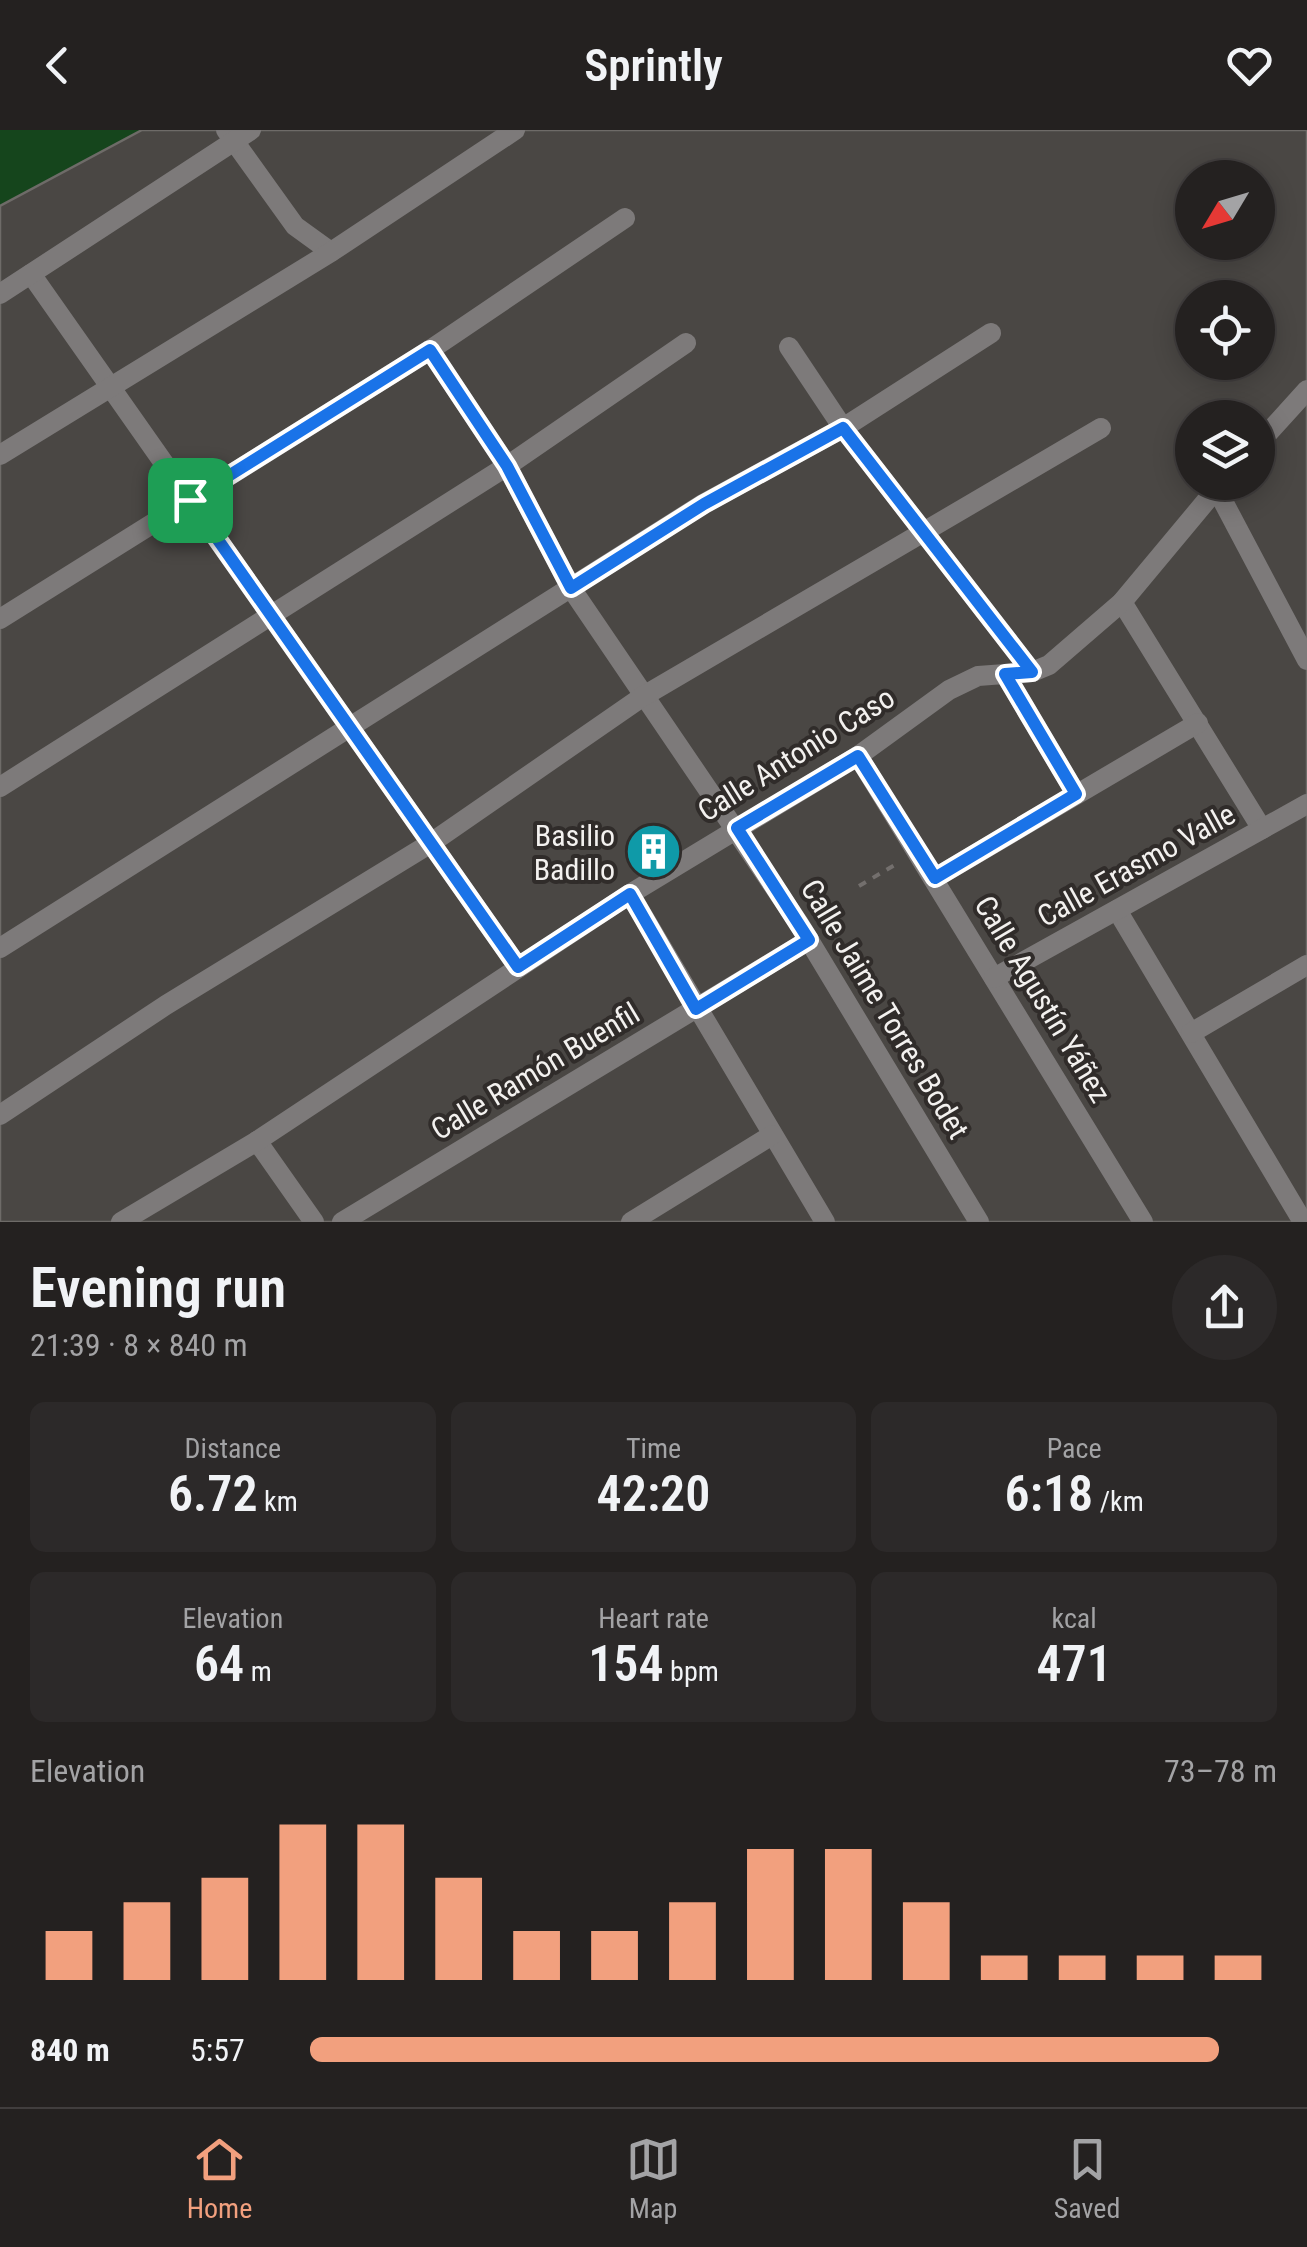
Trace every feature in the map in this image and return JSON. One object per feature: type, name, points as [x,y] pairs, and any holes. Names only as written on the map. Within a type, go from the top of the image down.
[{"type":"street","points":[[0,294],[228,136],[250,130]]},
{"type":"street","points":[[0,455],[331,252],[515,130]]},
{"type":"street","points":[[228,136],[296,226],[331,252]]},
{"type":"street","points":[[0,618],[430,350],[625,218]]},
{"type":"street","points":[[31,274],[518,967]]},
{"type":"street","points":[[0,948],[704,504],[843,428],[990,333]]},
{"type":"street","points":[[0,787],[507,466],[686,343]]},
{"type":"street","points":[[789,346],[843,428],[1032,672]]},
{"type":"street","name":"Calle Jaime Torres Bodet","points":[[430,350],[507,466],[571,588],[642,697],[737,828],[979,1222]]},
{"type":"street","points":[[1275,425],[1307,390]]},
{"type":"street","points":[[0,1115],[166,1005],[431,843],[642,697],[924,535],[1100,428]]},
{"type":"street","name":"Calle Antonio Caso","points":[[121,1222],[258,1141],[630,894],[858,756],[949,690],[978,676],[1032,672],[1050,665],[1122,602],[1207,500]]},
{"type":"street","points":[[1227,500],[1307,660]]},
{"type":"street","points":[[1122,602],[1262,829]]},
{"type":"street","points":[[1005,674],[1076,794]]},
{"type":"street","points":[[935,878],[1198,722]]},
{"type":"street","name":"Calle Agustín Yáñez","points":[[858,756],[1138,1220]]},
{"type":"street","name":"Calle Erasmo Valle","points":[[994,978],[1307,804]]},
{"type":"street","points":[[630,894],[825,1222]]},
{"type":"street","points":[[1117,910],[1302,1222]]},
{"type":"street","name":"Calle Ramón Buenfil","points":[[342,1222],[809,940]]},
{"type":"street","points":[[1191,1034],[1305,970]]},
{"type":"street","points":[[631,1222],[657,1216],[772,1136]]},
{"type":"street","points":[[258,1141],[314,1222]]},
{"type":"path","points":[[860,886],[918,851]]},
{"type":"green space","points":[[0,130],[163,130],[0,221]]},
{"type":"building","name":"Basilio Badillo","points":[[142,130],[1307,130],[1307,1222],[0,1222],[0,206]]},
{"type":"place","name":"Basilio Badillo","points":[[654,852]]},
{"type":"route","points":[[430,350],[507,466],[571,588],[704,504],[843,428],[1032,672],[1005,674],[1076,794],[935,878],[858,756],[737,828],[809,940],[696,1009],[630,894],[518,967],[190,500],[430,350]]}]
